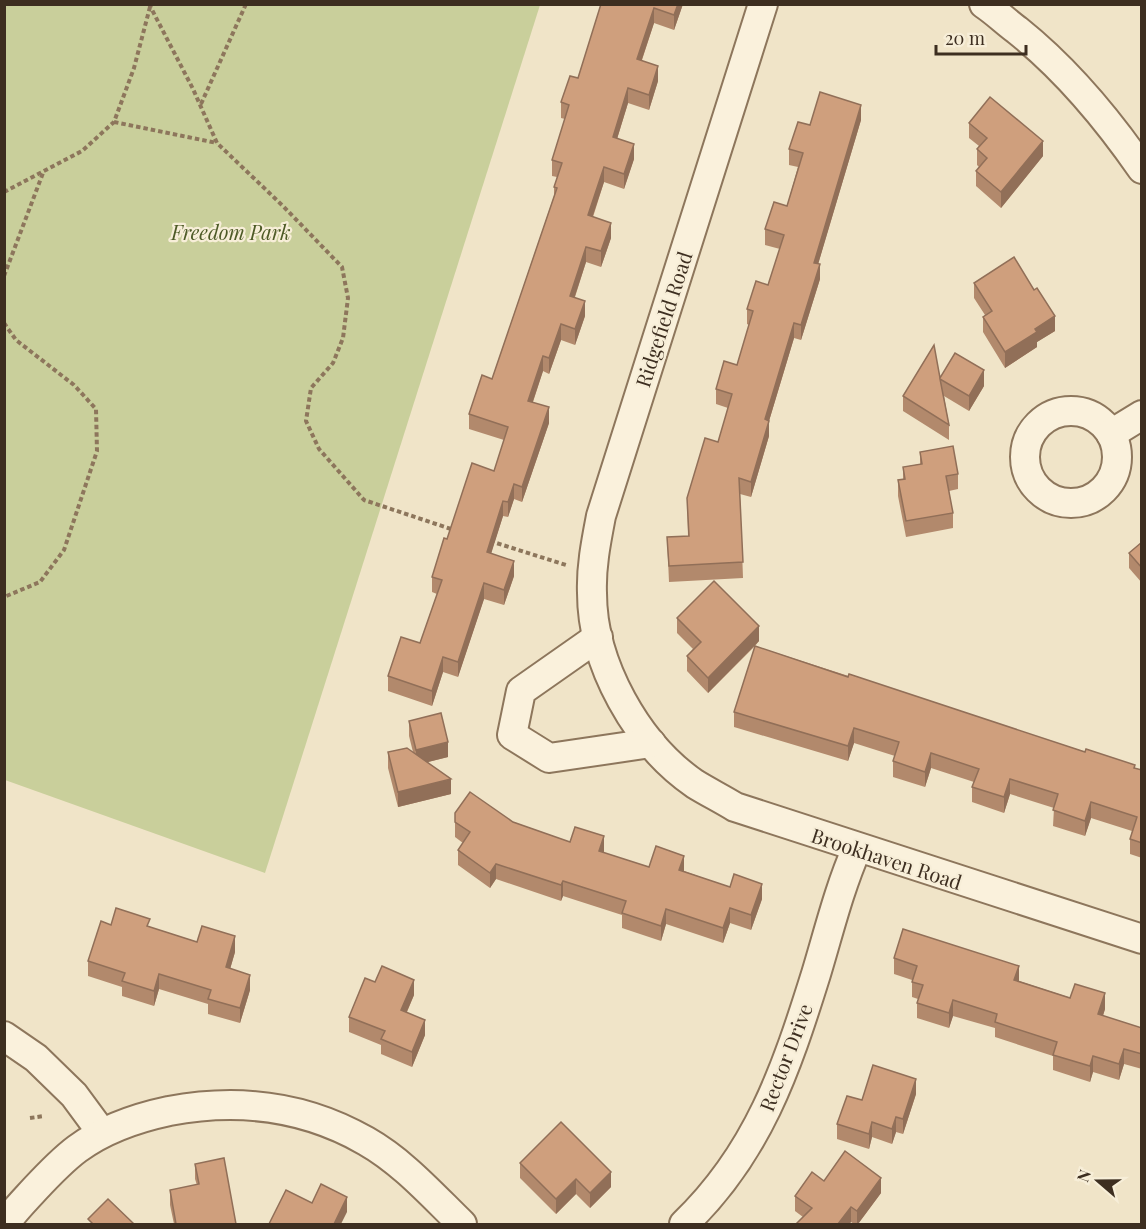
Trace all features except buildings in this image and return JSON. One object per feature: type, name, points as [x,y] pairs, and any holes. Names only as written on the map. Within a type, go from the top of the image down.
[{"type":"street","name":"Ridgefield Road","points":[[622,700],[612,682],[598,637],[592,595],[594,553],[601,516],[764,4]]},
{"type":"street","points":[[984,4],[1044,52],[1084,92],[1142,169]]},
{"type":"street","points":[[1111,434],[1142,415]]},
{"type":"street","points":[[598,637],[521,691],[512,735],[549,758],[651,743]]},
{"type":"street","name":"Brookhaven Road","points":[[622,700],[635,723],[662,756],[694,783],[735,807],[1142,939]]},
{"type":"street","name":"Rector Drive","points":[[684,1224],[732,1169],[752,1138],[781,1080],[843,880],[857,848]]},
{"type":"street","points":[[4,1036],[36,1058],[74,1095],[102,1133]]},
{"type":"street","points":[[5,1224],[58,1164],[102,1133],[149,1115],[219,1104],[249,1104],[305,1115],[333,1124],[368,1142],[408,1171],[462,1224]]},
{"type":"path","points":[[200,105],[246,4]]},
{"type":"path","points":[[149,5],[217,142],[342,267],[348,298],[343,338],[333,363],[311,388],[306,421],[319,449],[364,500],[464,533]]},
{"type":"path","points":[[4,192],[82,151],[114,122],[134,68],[149,5]]},
{"type":"path","points":[[114,122],[217,142]]},
{"type":"path","points":[[4,276],[44,172]]},
{"type":"path","points":[[4,323],[16,340],[75,385],[96,409],[97,451],[64,550],[40,582],[4,597]]},
{"type":"path","points":[[487,540],[593,572]]},
{"type":"path","points":[[30,1118],[44,1116]]},
{"type":"green space","name":"Freedom Park","points":[[5,4],[540,5],[265,873],[5,780]]}]
